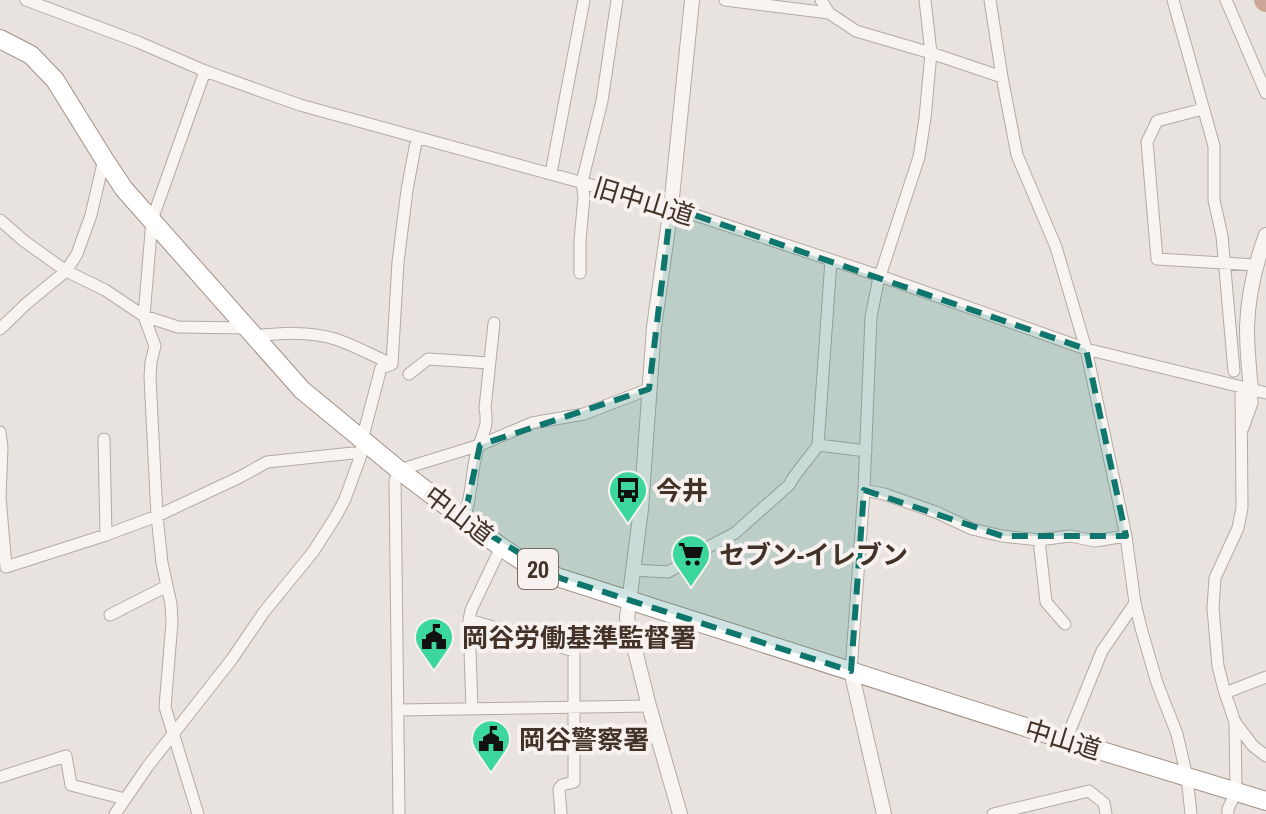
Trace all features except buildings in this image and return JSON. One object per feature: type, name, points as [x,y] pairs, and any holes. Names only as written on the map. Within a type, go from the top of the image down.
[{"type":"highway","name":"中山道","points":[[0,39],[31,55],[55,80],[124,189],[302,390],[361,447],[399,470],[530,566],[1066,740],[1266,801]]},
{"type":"street","name":"旧中山道","points":[[26,0],[300,105],[671,207],[1086,349],[1266,393]]},
{"type":"street","points":[[551,173],[584,0]]},
{"type":"street","points":[[580,273],[582,182],[602,101],[617,0]]},
{"type":"street","points":[[680,814],[627,618],[641,509],[654,327],[671,207],[692,0]]},
{"type":"street","points":[[725,0],[829,13]]},
{"type":"street","points":[[821,0],[829,13],[856,31],[1002,77]]},
{"type":"street","points":[[884,814],[851,671],[864,490],[871,317],[880,276],[919,157],[931,53],[925,0]]},
{"type":"street","points":[[990,0],[1017,155],[1056,247],[1086,349],[1126,536],[1135,603],[1157,683],[1177,734],[1187,777],[1191,814]]},
{"type":"street","points":[[1173,0],[1214,146],[1214,200],[1222,236],[1234,371]]},
{"type":"street","points":[[1226,0],[1266,93]]},
{"type":"street","points":[[198,814],[165,707],[172,622],[157,516],[150,377],[155,346],[144,316],[152,220],[205,71]]},
{"type":"street","points":[[1203,109],[1157,121],[1147,142],[1157,259],[1256,265]]},
{"type":"street","points":[[392,364],[398,262],[417,137]]},
{"type":"street","points":[[0,329],[66,271],[77,254],[91,215],[104,159]]},
{"type":"street","points":[[0,220],[66,271],[105,290],[144,316],[178,327],[314,334],[336,339],[392,364]]},
{"type":"street","points":[[1266,235],[1256,265],[1247,328],[1246,389],[1252,403],[1241,432],[1242,508],[1238,528],[1215,578],[1213,608],[1218,666],[1235,722],[1253,746],[1266,756]]},
{"type":"street","points":[[633,570],[668,572],[735,533],[789,485],[818,445],[831,260]]},
{"type":"street","points":[[464,519],[470,501],[477,451],[486,431],[485,408],[494,323]]},
{"type":"street","points":[[409,374],[428,359],[489,363]]},
{"type":"street","points":[[115,814],[264,612],[313,552],[345,499],[381,368],[392,364]]},
{"type":"street","points":[[399,814],[395,480],[399,470],[480,445],[532,423],[584,414],[649,389]]},
{"type":"street","points":[[0,432],[0,497],[6,567],[157,516],[267,462],[353,453],[361,447]]},
{"type":"street","points":[[104,439],[106,535]]},
{"type":"street","points":[[818,445],[866,451]]},
{"type":"street","points":[[864,490],[938,513],[972,529],[1002,536],[1039,540],[1070,536],[1095,541],[1126,536]]},
{"type":"street","points":[[1039,540],[1046,602],[1065,624]]},
{"type":"street","points":[[472,709],[469,620],[501,547]]},
{"type":"street","points":[[110,615],[167,586]]},
{"type":"street","points":[[1066,740],[1102,651],[1135,603]]},
{"type":"street","points":[[469,620],[574,651],[574,782],[559,789],[561,814]]},
{"type":"street","points":[[1225,693],[1266,677]]},
{"type":"street","points":[[398,710],[649,706]]},
{"type":"street","points":[[1228,814],[1236,792],[1235,722]]},
{"type":"street","points":[[0,777],[66,756],[71,785],[125,799]]},
{"type":"street","points":[[993,814],[1089,791],[1104,803],[1106,814]]},
{"type":"highlighted area","points":[[671,207],[1086,349],[1126,536],[1002,536],[864,490],[851,671],[560,578],[464,519],[480,445],[649,389]]},
{"type":"place","name":"今井","points":[[628,524]]},
{"type":"place","name":"セブン-イレブン","points":[[691,588]]},
{"type":"place","name":"岡谷労働基準監督署","points":[[434,671]]},
{"type":"place","name":"岡谷警察署","points":[[491,773]]}]
